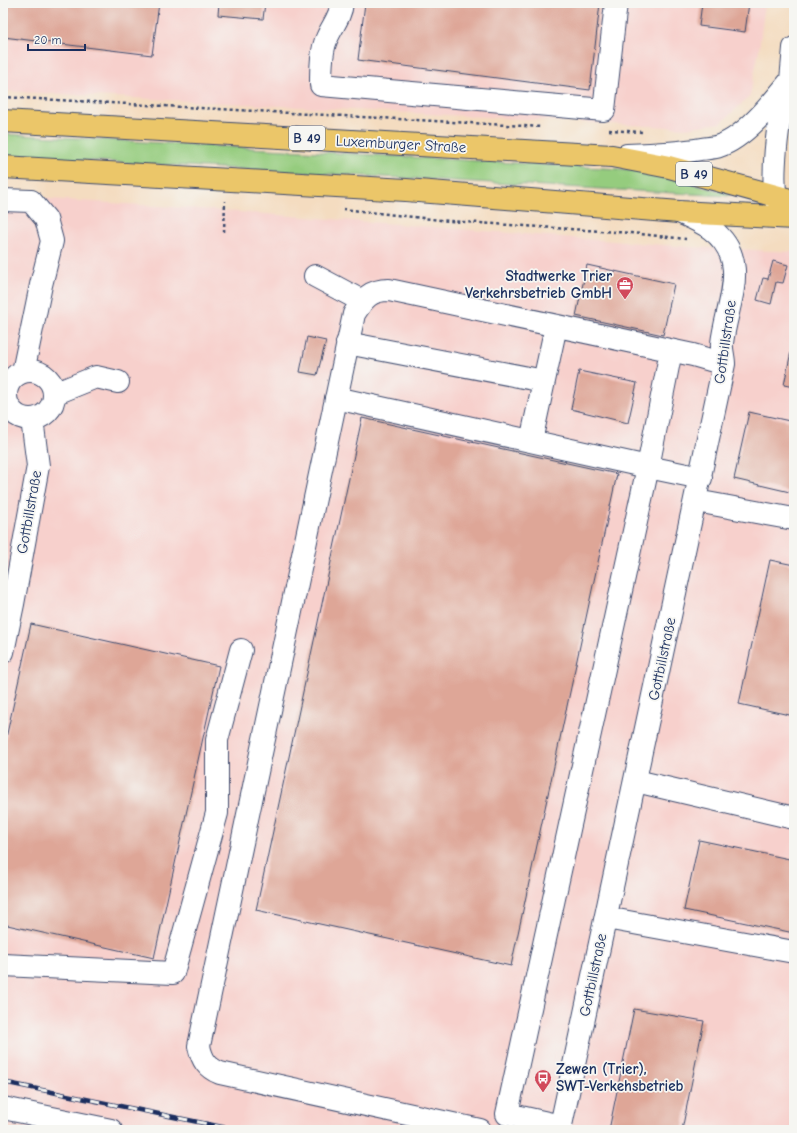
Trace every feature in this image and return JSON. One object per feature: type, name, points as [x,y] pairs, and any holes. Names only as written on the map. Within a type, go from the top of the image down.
[{"type":"main road","name":"Luxemburger Straße","points":[[3,121],[612,156],[669,167],[788,208]]},
{"type":"main road","points":[[3,167],[406,190],[679,212],[788,208]]},
{"type":"street","points":[[342,3],[335,24],[326,39],[321,85],[604,110],[616,3]]},
{"type":"street","points":[[788,208],[774,165],[782,106],[792,89],[794,48]]},
{"type":"street","points":[[612,156],[685,152],[719,146],[734,139],[765,110],[792,89]]},
{"type":"street","points":[[3,200],[31,201],[46,218],[52,241],[41,285],[23,372]]},
{"type":"street","name":"Gottbillstraße","points":[[560,1128],[701,478],[724,364],[722,344],[733,284],[734,264],[732,255],[729,248],[715,232],[679,212]]},
{"type":"street","points":[[315,276],[362,301]]},
{"type":"street","points":[[480,1130],[220,1073],[204,1062],[199,1046],[354,314],[362,301],[372,293],[379,290],[389,290],[671,351],[724,364]]},
{"type":"street","points":[[532,441],[556,326]]},
{"type":"street","points":[[347,344],[544,381]]},
{"type":"street","points":[[483,1130],[493,1127],[507,1114],[648,467],[671,351]]},
{"type":"street","points":[[30,371],[38,372],[45,376],[50,381],[54,394],[52,405],[44,415],[32,419],[19,417],[9,408],[6,399],[6,389],[13,378],[23,372],[30,371]]},
{"type":"street","points":[[54,394],[96,377],[118,382]]},
{"type":"street","points":[[336,398],[701,478]]},
{"type":"street","name":"Gottbillstraße","points":[[3,652],[38,466],[32,419]]},
{"type":"street","points":[[696,501],[794,519]]},
{"type":"street","points":[[3,965],[173,973],[217,813],[217,740],[240,650]]},
{"type":"street","points":[[636,780],[794,818]]},
{"type":"street","points":[[606,918],[794,952]]},
{"type":"street","points":[[3,1108],[111,1130]]},
{"type":"street","points":[[507,1114],[560,1128]]},
{"type":"path","points":[[3,97],[549,127]]},
{"type":"path","points":[[604,130],[644,132]]},
{"type":"path","points":[[224,232],[225,201],[233,202]]},
{"type":"path","points":[[342,208],[449,221],[631,233],[686,239],[693,242]]},
{"type":"shaded area","points":[[3,3],[765,3],[759,50],[750,96],[721,123],[686,128],[3,91]]},
{"type":"shaded area","points":[[3,196],[188,208],[690,247],[794,252],[794,1130],[20,1130],[3,1126]]},
{"type":"green space","points":[[3,134],[638,170],[731,194],[728,196],[3,156]]},
{"type":"building","points":[[3,3],[159,3],[152,55],[3,37]]},
{"type":"building","points":[[219,3],[265,3],[263,19],[218,15]]},
{"type":"building","points":[[365,3],[600,3],[590,90],[358,60]]},
{"type":"building","points":[[702,3],[749,3],[745,32],[699,26]]},
{"type":"building","points":[[773,261],[788,265],[783,283],[776,282],[771,304],[757,300],[763,278],[768,279]]},
{"type":"building","name":"Stadtwerke Trier Verkehrsbetrieb GmbH","points":[[587,265],[674,284],[663,335],[576,316]]},
{"type":"building","points":[[307,337],[326,341],[317,375],[300,372]]},
{"type":"building","points":[[794,342],[794,387],[784,385]]},
{"type":"building","points":[[579,371],[637,383],[628,423],[571,409]]},
{"type":"building","points":[[749,412],[794,422],[794,493],[734,479]]},
{"type":"building","points":[[362,418],[617,474],[511,966],[256,910]]},
{"type":"building","points":[[770,560],[794,565],[794,716],[739,704]]},
{"type":"building","points":[[31,624],[219,666],[154,958],[3,924],[3,752]]},
{"type":"building","points":[[699,840],[794,860],[794,933],[684,910]]},
{"type":"building","points":[[634,1009],[704,1021],[682,1130],[609,1130]]},
{"type":"railway","points":[[3,1082],[237,1130]]},
{"type":"place","name":"Stadtwerke Trier Verkehrsbetrieb GmbH","points":[[625,300]]},
{"type":"place","name":"Zewen (Trier), SWT-Verkehsbetrieb","points":[[543,1093]]}]
